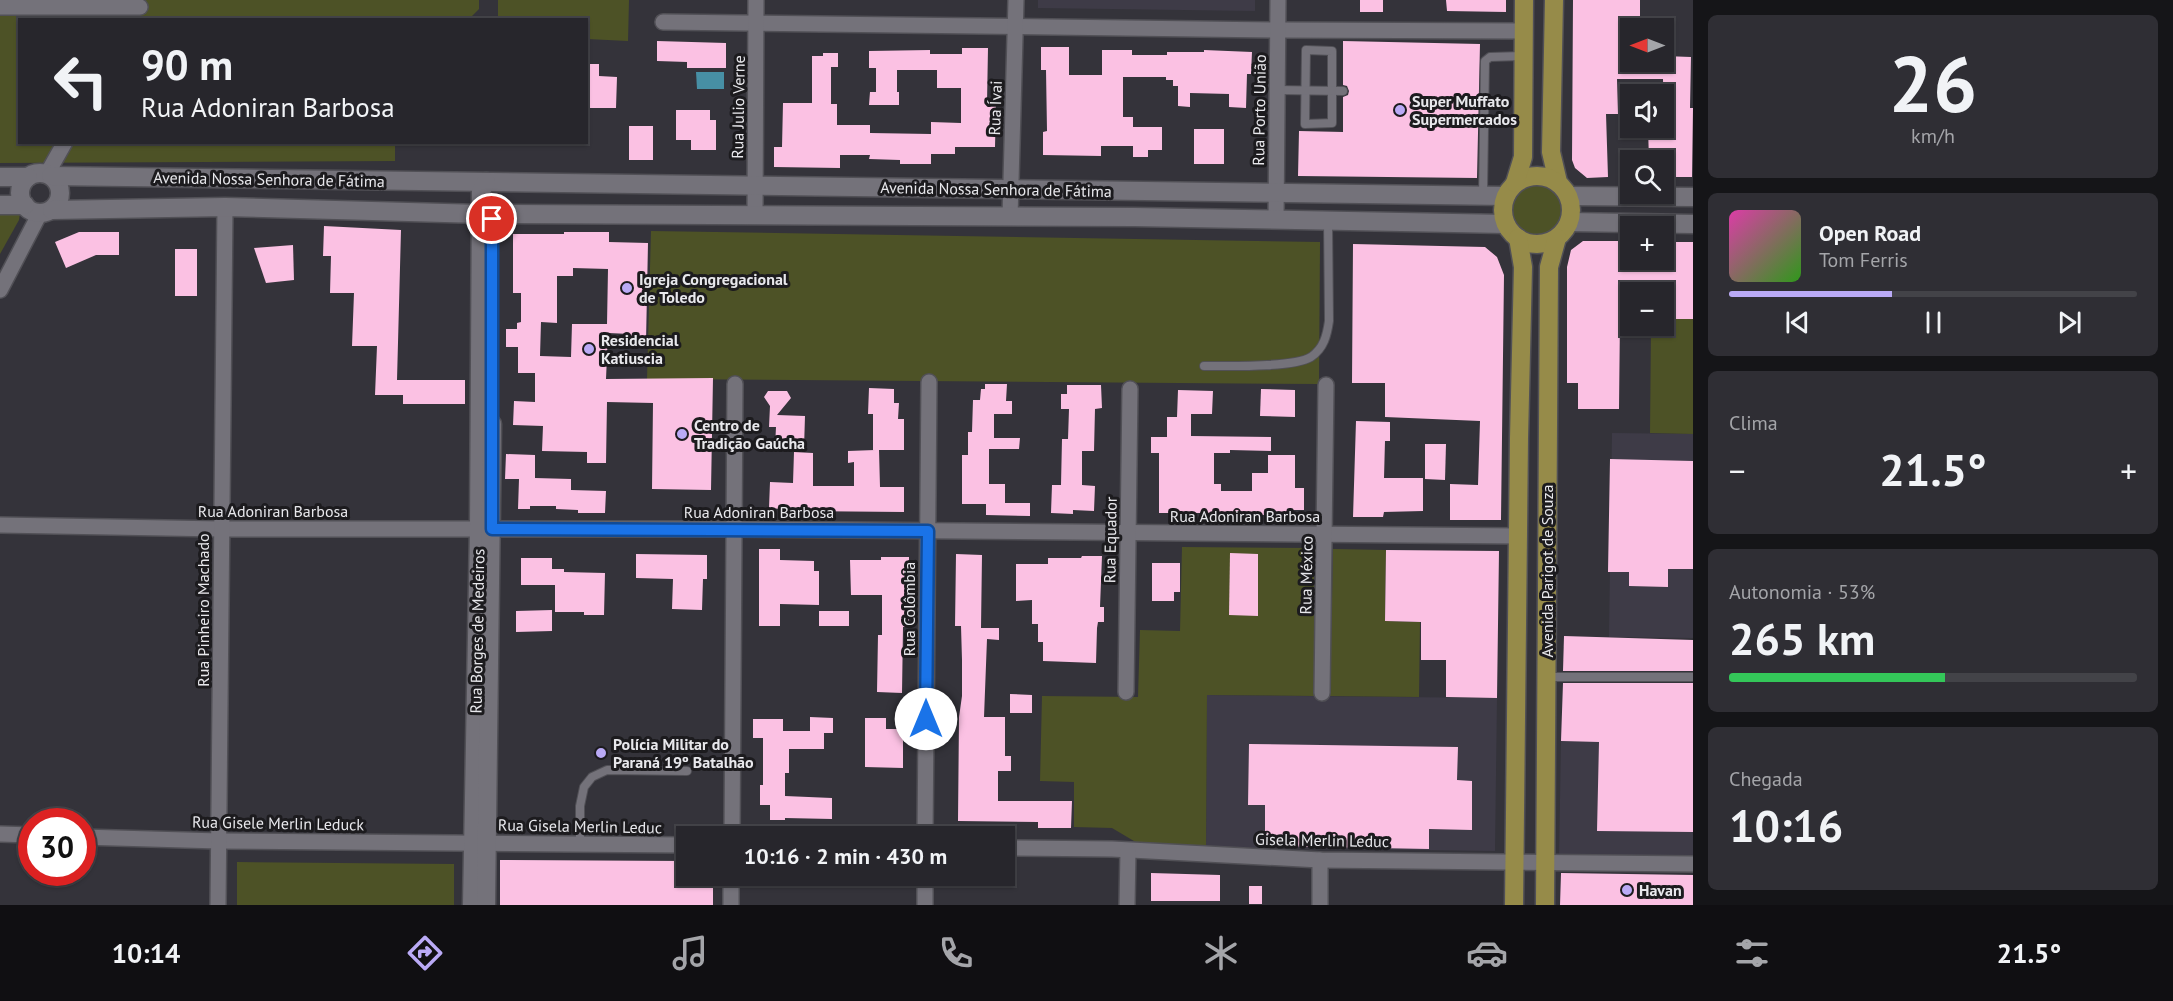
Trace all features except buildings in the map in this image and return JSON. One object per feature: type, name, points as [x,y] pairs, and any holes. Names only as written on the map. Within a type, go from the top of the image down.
[{"type":"main road","points":[[1524,0],[1523,157],[1503,206],[1506,224],[1518,238],[1532,244],[1541,244],[1557,238]]},
{"type":"main road","points":[[1554,0],[1551,152],[1558,182],[1569,196],[1571,205],[1569,222]]},
{"type":"main road","points":[[1511,189],[1523,178],[1533,175],[1542,175],[1558,182]]},
{"type":"main road","name":"Avenida Parigot de Souza","points":[[1545,905],[1549,267],[1557,238],[1569,222]]},
{"type":"main road","name":"Avenida Parigot de Souza","points":[[1514,905],[1523,267],[1518,238]]},
{"type":"street","name":"Rua Julio Verne","points":[[755,215],[756,0]]},
{"type":"street","name":"Rua Ívai","points":[[1010,217],[1016,0]]},
{"type":"street","name":"Rua Porto União","points":[[1276,220],[1278,0]]},
{"type":"street","points":[[0,8],[139,9]]},
{"type":"street","points":[[663,22],[1524,31]]},
{"type":"street","points":[[0,290],[39,209],[59,201],[60,190],[49,175],[63,144]]},
{"type":"street","name":"Avenida Nossa Senhora de Fátima","points":[[0,177],[28,177],[37,173],[486,182],[1483,195],[1511,189]]},
{"type":"street","points":[[28,177],[21,188],[21,194],[39,209]]},
{"type":"street","points":[[486,182],[481,190],[487,213]]},
{"type":"street","points":[[1569,196],[1693,197]]},
{"type":"street","name":"Avenida Nossa Senhora de Fátima","points":[[0,205],[39,209],[225,207],[487,213],[1506,224]]},
{"type":"street","name":"Rua Pinheiro Machado","points":[[218,905],[225,207]]},
{"type":"street","name":"Rua Borges de Medeiros","points":[[486,905],[480,843],[487,213]]},
{"type":"street","points":[[1569,222],[1693,224]]},
{"type":"street","name":"Rua Colômbia","points":[[926,826],[929,382]]},
{"type":"street","points":[[732,826],[735,384]]},
{"type":"street","name":"Rua México","points":[[1322,693],[1326,385]]},
{"type":"street","name":"Rua Equador","points":[[1126,692],[1130,389]]},
{"type":"street","name":"Rua Adoniran Barbosa","points":[[0,525],[221,530],[734,530],[1519,536]]},
{"type":"street","points":[[0,834],[18,835]]},
{"type":"street","name":"Rua Gisele Merlin Leduck","points":[[96,837],[219,841],[480,843]]},
{"type":"street","name":"Rua Borges de Medeiros","points":[[472,905],[480,843]]},
{"type":"street","name":"Rua Gisela Merlin Leduc","points":[[480,843],[676,845]]},
{"type":"street","points":[[1015,848],[1128,850],[1127,905]]},
{"type":"street","name":"Gisela Merlin Leduc","points":[[1128,850],[1320,860],[1693,864]]},
{"type":"street","points":[[1320,860],[1320,905]]},
{"type":"street","points":[[731,886],[731,905]]},
{"type":"street","points":[[925,886],[925,905]]},
{"type":"lane","points":[[1306,50],[1332,51],[1332,123],[1305,124],[1306,90],[1306,50]]},
{"type":"lane","points":[[1483,195],[1485,61],[1490,57],[1524,56]]},
{"type":"lane","points":[[1277,90],[1343,91]]},
{"type":"lane","points":[[1204,366],[1286,363],[1310,358],[1322,346],[1327,335],[1329,321],[1328,221]]},
{"type":"lane","points":[[1547,677],[1693,677]]},
{"type":"lane","points":[[580,844],[580,806],[584,787],[591,777],[607,770],[687,771]]},
{"type":"shaded area","points":[[1038,0],[1255,0],[1255,11],[1038,8]]},
{"type":"shaded area","points":[[1612,433],[1693,434],[1693,638],[1609,637]]},
{"type":"shaded area","points":[[1207,695],[1497,698],[1495,851],[1206,847]]},
{"type":"shaded area","points":[[1561,741],[1693,744],[1693,863],[1559,861]]},
{"type":"green space","points":[[0,0],[479,0],[479,9],[470,18],[18,18],[18,144],[395,144],[395,161],[0,163]]},
{"type":"green space","points":[[498,0],[629,0],[628,41],[588,39],[588,18],[498,18]]},
{"type":"green space","points":[[1532,183],[1542,183],[1552,187],[1560,195],[1564,210],[1560,225],[1552,233],[1542,237],[1532,237],[1522,233],[1514,225],[1510,215],[1510,205],[1514,195],[1522,187]]},
{"type":"green space","points":[[0,210],[20,213],[19,220],[0,254]]},
{"type":"green space","points":[[651,231],[1320,242],[1319,384],[647,379]]},
{"type":"green space","points":[[1674,319],[1693,319],[1693,434],[1650,433],[1651,336],[1674,336]]},
{"type":"green space","points":[[1182,547],[1314,548],[1314,696],[1207,695],[1206,847],[1144,847],[1112,828],[1074,827],[1074,782],[1040,781],[1042,696],[1138,697],[1140,630],[1180,631]]},
{"type":"green space","points":[[1333,549],[1386,550],[1385,621],[1420,622],[1419,697],[1330,696]]},
{"type":"green space","points":[[237,862],[454,864],[454,905],[237,905]]},
{"type":"water","points":[[696,72],[724,72],[724,89],[697,89]]},
{"type":"place","name":"Super Muffato Supermercados","points":[[1400,110]]},
{"type":"place","name":"Igreja Congregacional de Toledo","points":[[627,288]]},
{"type":"place","name":"Residencial Katiuscia","points":[[589,349]]},
{"type":"place","name":"Centro de Tradição Gaúcha","points":[[682,434]]},
{"type":"place","name":"Polícia Militar do Paraná 19º Batalhão","points":[[601,753]]},
{"type":"place","name":"Havan","points":[[1627,890]]},
{"type":"route","points":[[492,219],[492,529],[928,531],[926,719]]}]
